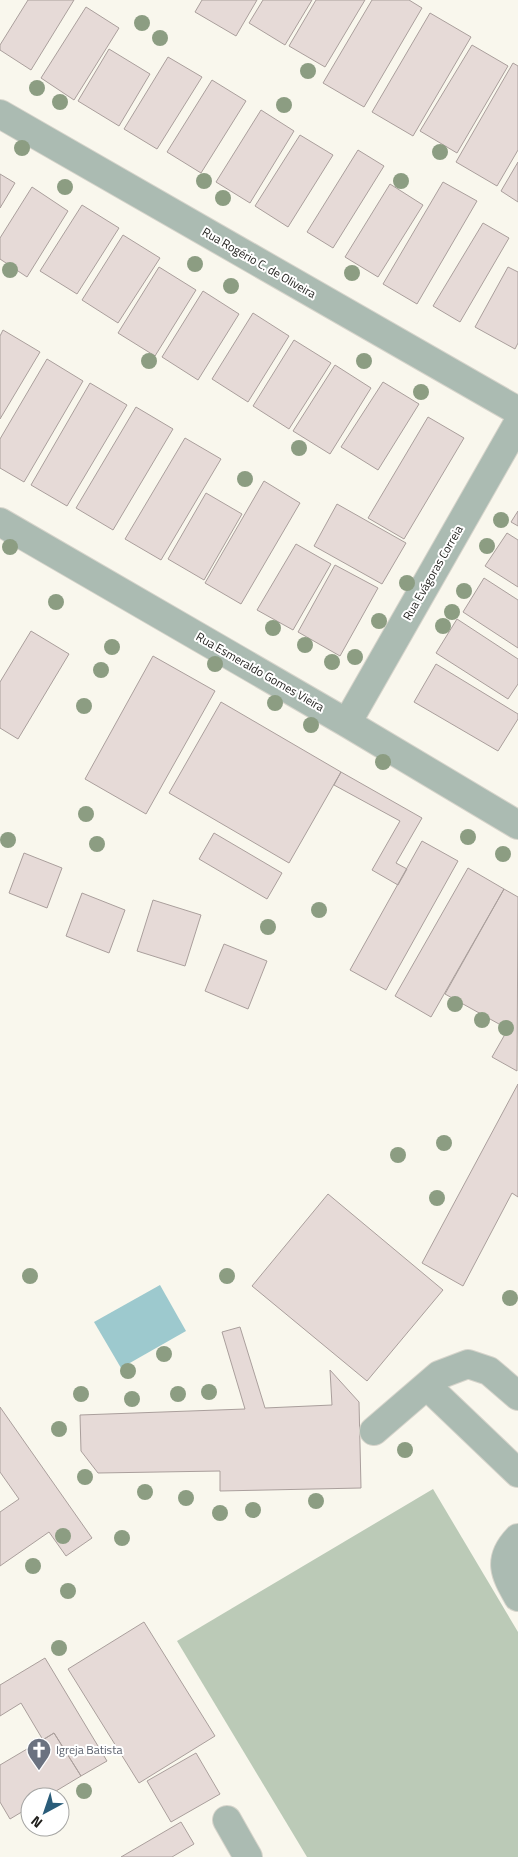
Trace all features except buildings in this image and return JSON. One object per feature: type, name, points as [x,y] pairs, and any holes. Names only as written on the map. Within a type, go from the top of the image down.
[{"type":"street","name":"Rua Rogério C. de Oliveira","points":[[0,114],[518,411]]},
{"type":"street","name":"Rua Evágoras Correia","points":[[347,723],[518,424]]},
{"type":"street","name":"Rua Esmeraldo Gomes Vieira","points":[[0,522],[347,723],[518,825]]},
{"type":"street","points":[[374,1431],[439,1375],[468,1364],[489,1371],[518,1396]]},
{"type":"street","points":[[427,1386],[518,1473]]},
{"type":"street","points":[[518,1538],[511,1545],[505,1556],[505,1575],[518,1597]]},
{"type":"street","points":[[227,1820],[248,1857]]},
{"type":"green space","points":[[433,1489],[518,1632],[518,1857],[307,1857],[177,1641]]},
{"type":"water","points":[[160,1285],[186,1331],[121,1368],[94,1322]]},
{"type":"place","name":"Igreja Batista","points":[[39,1771]]}]
